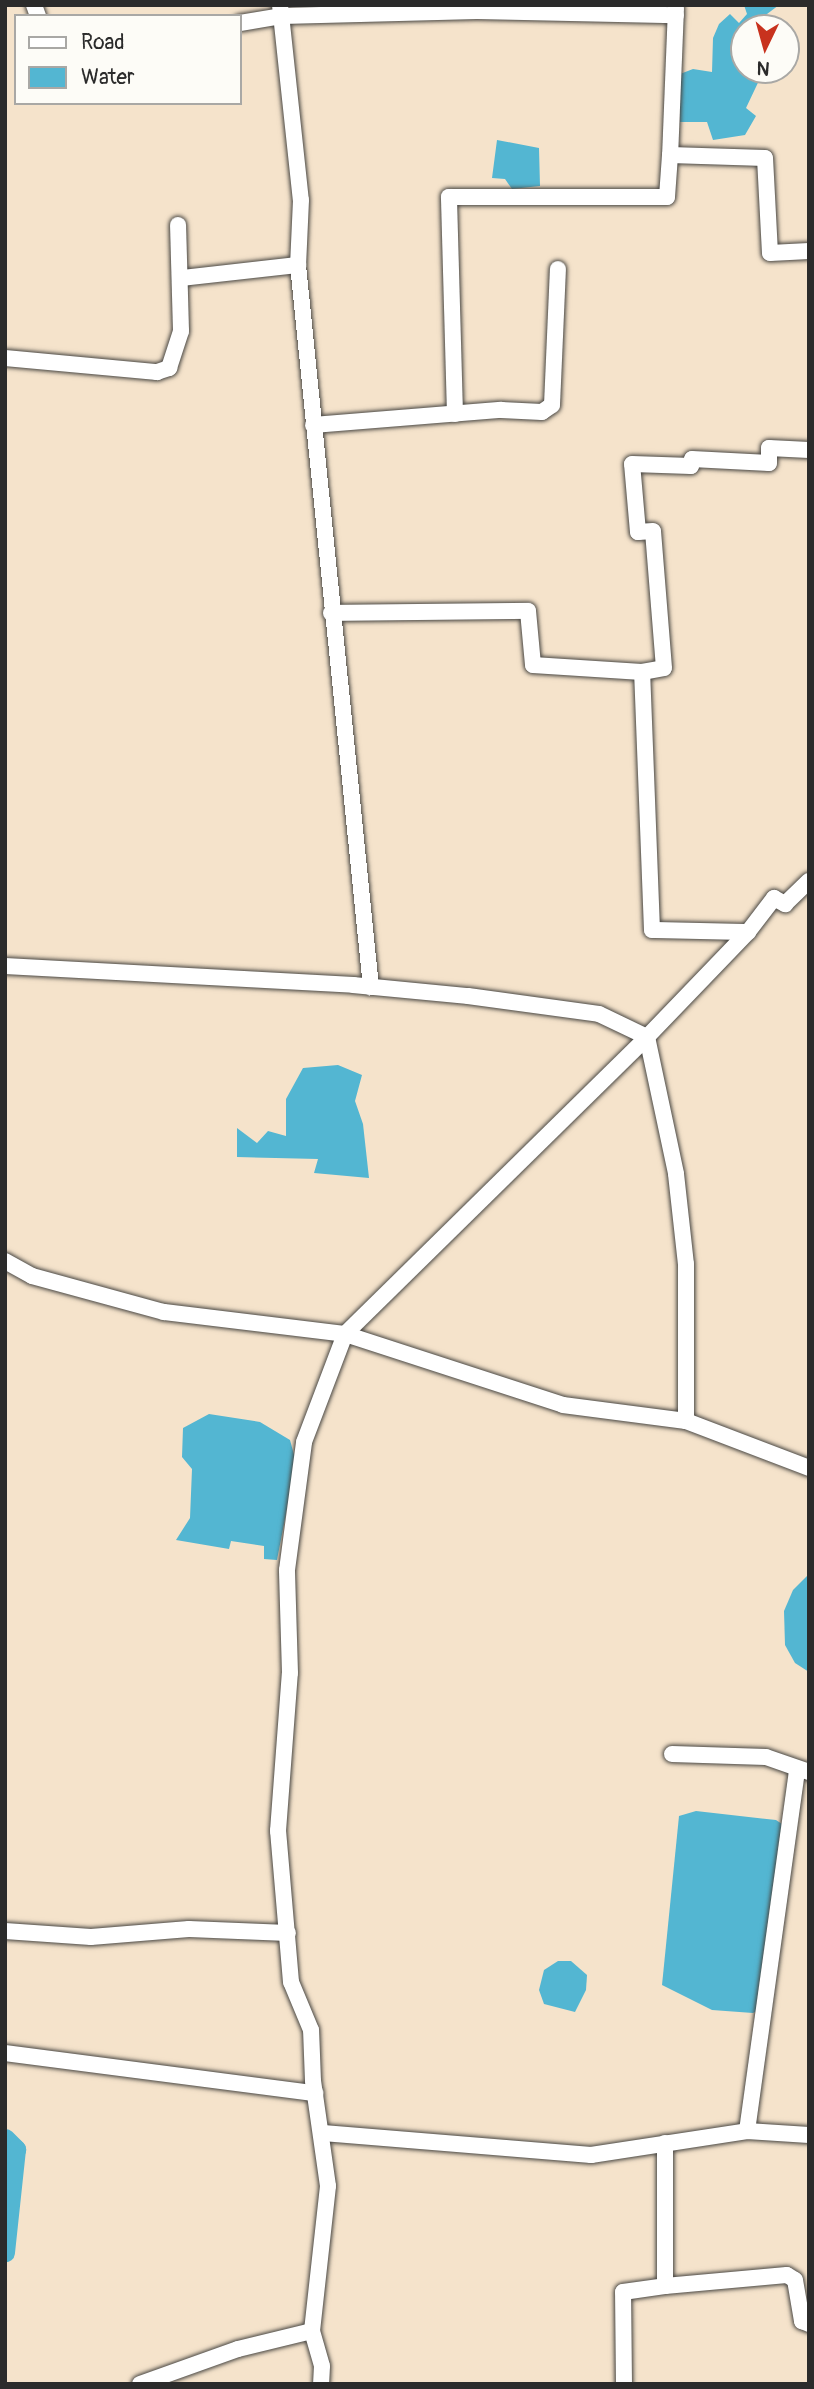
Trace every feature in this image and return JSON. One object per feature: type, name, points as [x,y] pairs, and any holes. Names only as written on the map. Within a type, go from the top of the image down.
[{"type":"street","points":[[242,22],[281,11],[676,10],[667,198],[449,197],[455,414]]},
{"type":"street","points":[[281,11],[301,200],[298,265],[331,613],[371,987]]},
{"type":"street","points":[[670,155],[765,158],[770,253],[809,251]]},
{"type":"street","points":[[5,358],[157,372],[169,368],[181,331],[182,278],[178,225]]},
{"type":"street","points":[[182,278],[298,265]]},
{"type":"street","points":[[313,425],[455,414],[542,411],[552,405],[558,269]]},
{"type":"street","points":[[331,613],[528,611],[533,665],[642,672],[664,668],[653,531],[638,532],[632,464],[691,466],[692,459],[769,463],[769,448],[809,450]]},
{"type":"street","points":[[642,672],[652,930],[748,932]]},
{"type":"street","points":[[321,2384],[322,2366],[312,2331],[328,2186],[323,2133],[315,2093],[311,2030],[291,1982],[278,1831],[290,1673],[287,1570],[304,1442],[345,1334],[647,1037],[748,932],[774,898],[785,904],[809,881]]},
{"type":"street","points":[[5,966],[371,987],[599,1014],[647,1037]]},
{"type":"street","points":[[647,1037],[676,1174],[686,1264],[686,1420]]},
{"type":"street","points":[[5,1261],[32,1276],[164,1312],[345,1334],[564,1405],[686,1420],[809,1468]]},
{"type":"street","points":[[672,1754],[766,1757],[785,1761],[803,1771],[747,2131]]},
{"type":"street","points":[[5,1931],[90,1937],[189,1930],[288,1933]]},
{"type":"street","points":[[5,2053],[315,2093]]},
{"type":"street","points":[[323,2133],[591,2155],[747,2131],[809,2135]]},
{"type":"street","points":[[665,2286],[666,2143]]},
{"type":"street","points":[[624,2384],[623,2292],[787,2275],[795,2280],[802,2321],[809,2324]]},
{"type":"street","points":[[140,2384],[238,2349],[312,2331]]},
{"type":"water","points":[[744,5],[779,5],[767,14],[747,14]]},
{"type":"water","points":[[730,14],[730,84],[757,84],[746,108],[756,116],[745,135],[713,140],[707,122],[680,122],[680,74],[693,69],[712,72],[713,38],[719,24]]},
{"type":"water","points":[[497,140],[539,148],[540,186],[512,189],[505,179],[492,178]]},
{"type":"water","points":[[338,1065],[362,1075],[355,1101],[363,1124],[369,1178],[314,1173],[318,1159],[237,1157],[237,1128],[257,1143],[268,1131],[286,1136],[286,1099],[303,1068]]},
{"type":"water","points":[[209,1414],[260,1422],[290,1440],[296,1462],[277,1560],[264,1559],[264,1546],[231,1541],[229,1549],[176,1540],[190,1518],[192,1469],[182,1457],[183,1428]]},
{"type":"water","points":[[809,1574],[809,1672],[795,1663],[785,1645],[784,1611],[793,1590]]},
{"type":"water","points":[[696,1811],[776,1820],[782,1824],[757,2011],[753,2013],[712,2010],[662,1985],[679,1816]]},
{"type":"water","points":[[558,1961],[571,1961],[587,1975],[586,1990],[575,2012],[544,2004],[539,1990],[544,1970]]},
{"type":"waterway","points":[[5,2138],[16,2149],[5,2252]]}]
